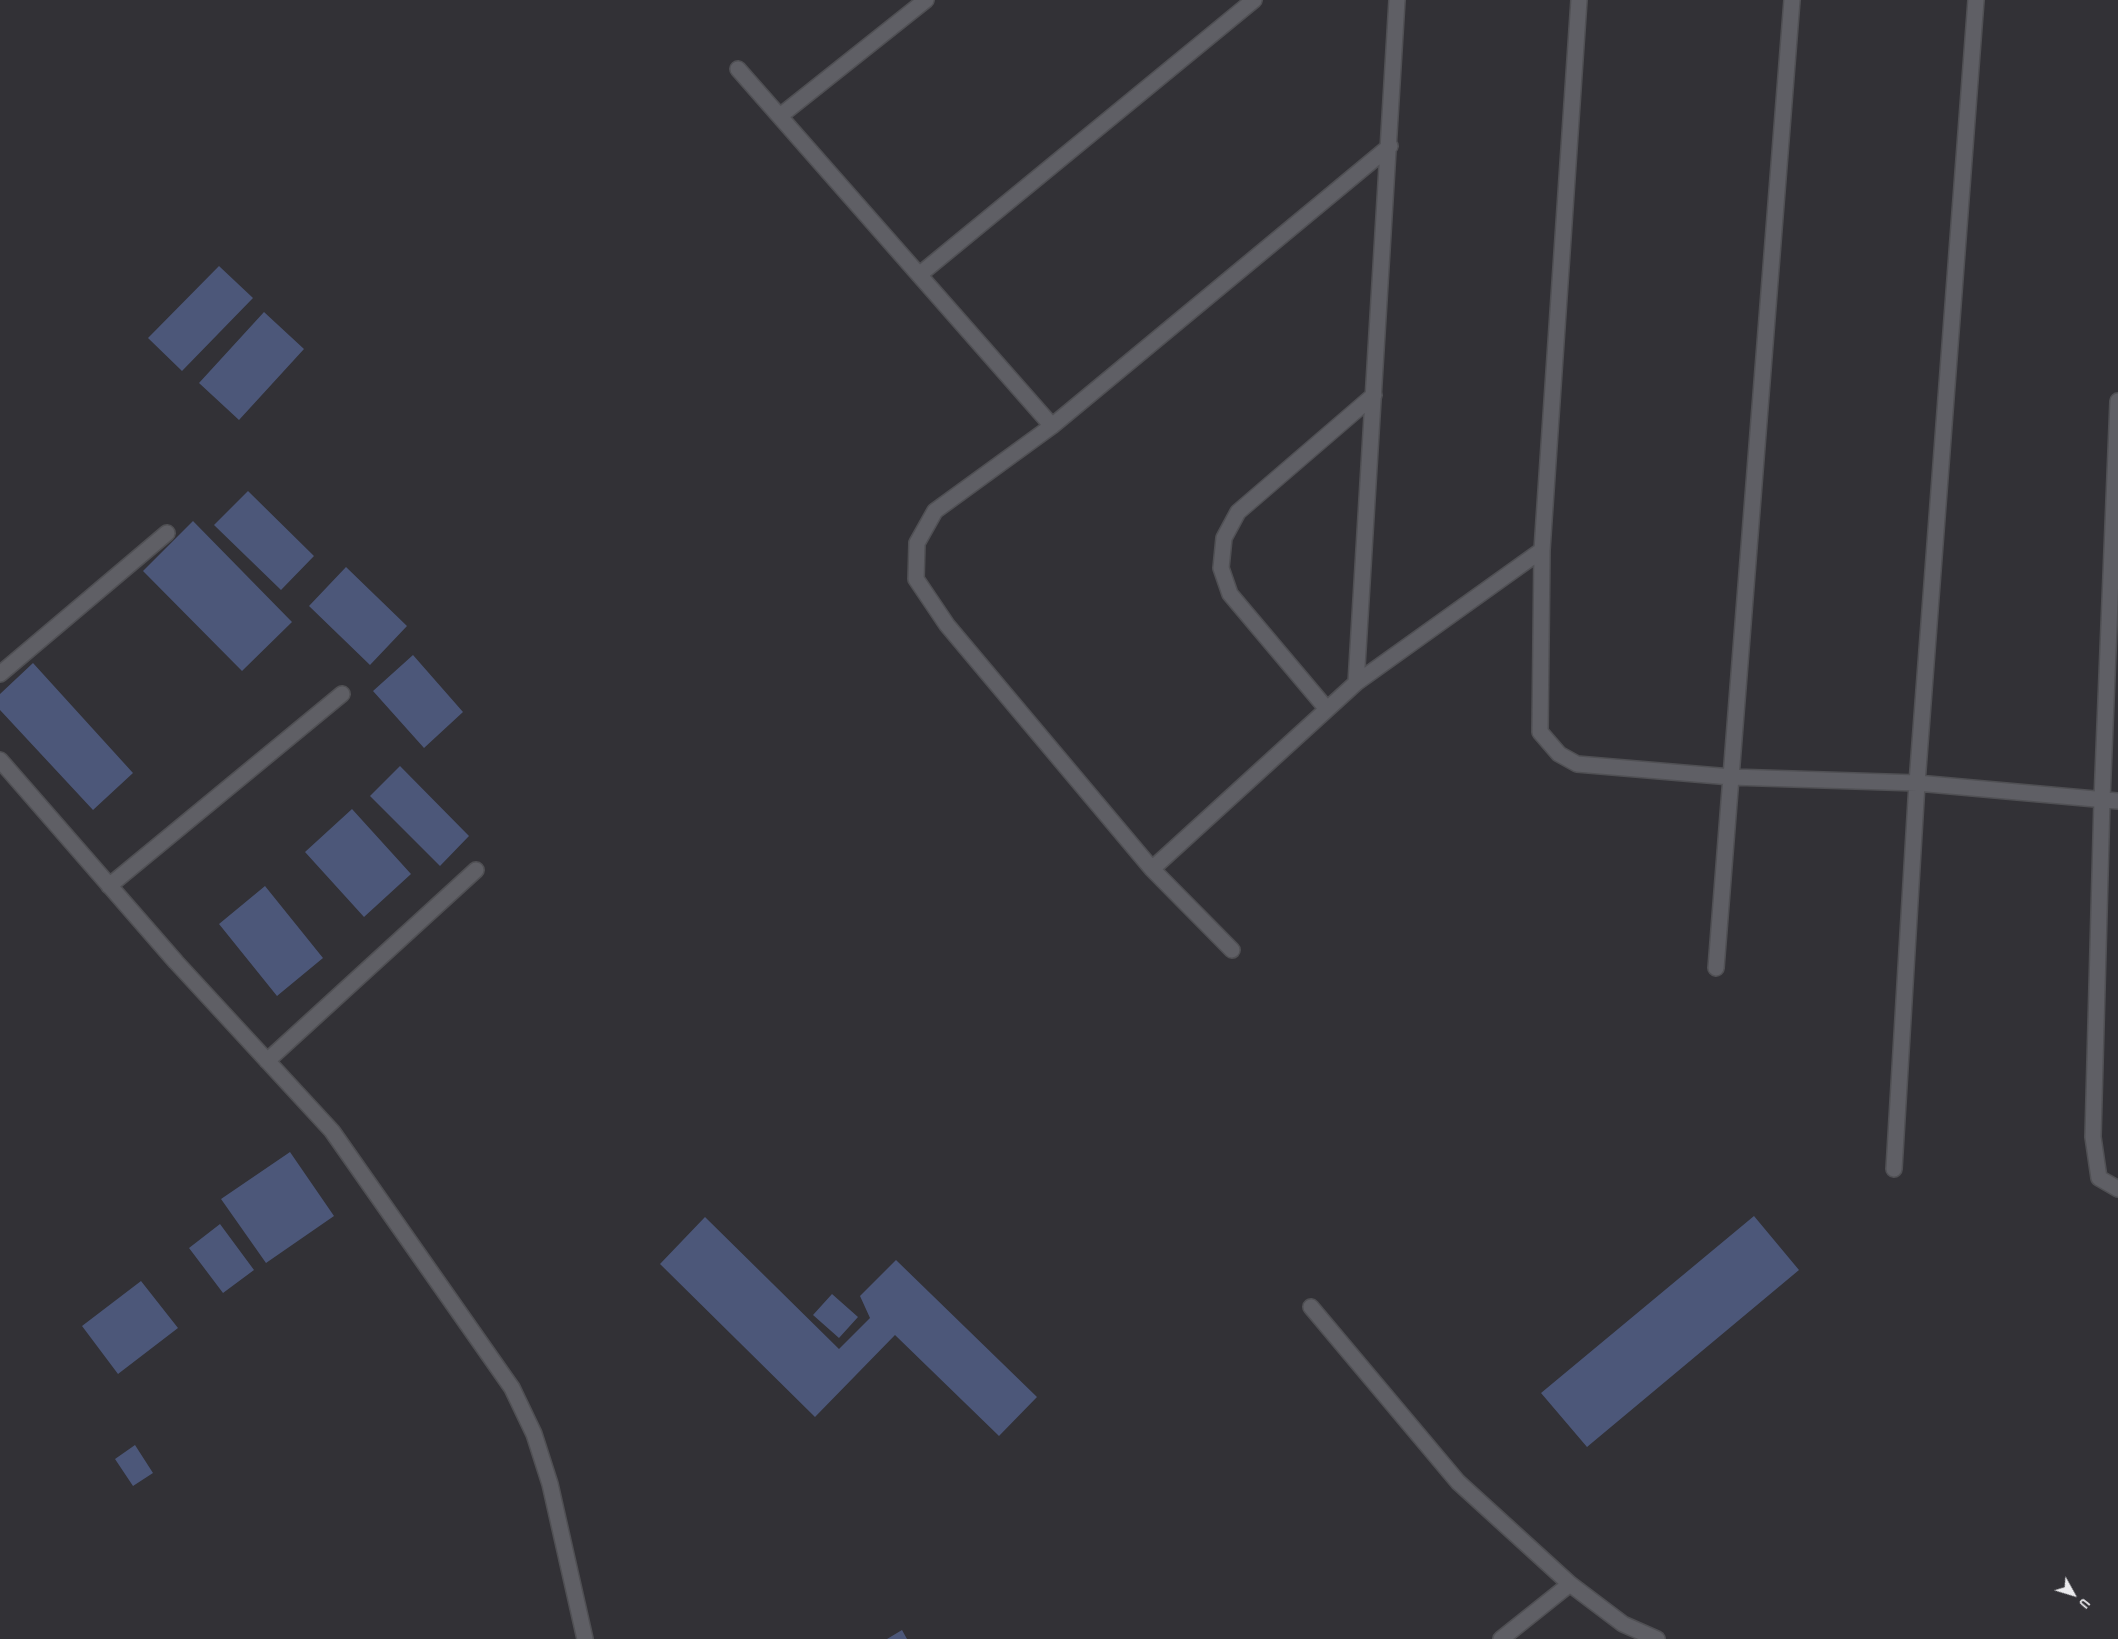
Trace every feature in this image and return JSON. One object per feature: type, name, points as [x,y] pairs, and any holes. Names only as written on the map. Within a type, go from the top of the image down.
[{"type":"street","points":[[780,116],[926,0]]},
{"type":"street","points":[[919,275],[1254,0]]},
{"type":"street","points":[[1356,682],[1390,146],[1397,0]]},
{"type":"street","points":[[1580,0],[1542,550],[1540,732],[1559,754],[1577,764],[1731,777],[1917,783],[2118,801]]},
{"type":"street","points":[[1716,968],[1792,0]]},
{"type":"street","points":[[1894,1169],[1917,783],[1976,0]]},
{"type":"street","points":[[738,69],[1052,426]]},
{"type":"street","points":[[1232,950],[1152,869],[947,625],[916,579],[917,543],[935,511],[1052,426],[1390,146]]},
{"type":"street","points":[[1326,708],[1230,594],[1220,568],[1224,538],[1238,512],[1374,395]]},
{"type":"street","points":[[2118,401],[2102,800],[2094,1137],[2099,1178],[2118,1189]]},
{"type":"street","points":[[0,674],[167,533]]},
{"type":"street","points":[[1152,869],[1356,682],[1542,550]]},
{"type":"street","points":[[109,886],[342,694]]},
{"type":"street","points":[[0,760],[109,886],[332,1131],[512,1388],[534,1434],[550,1484],[584,1639]]},
{"type":"street","points":[[267,1061],[476,870]]},
{"type":"street","points":[[1311,1307],[1458,1482],[1570,1584],[1624,1624],[1657,1639]]},
{"type":"street","points":[[1501,1639],[1570,1584]]},
{"type":"building","points":[[219,266],[253,298],[182,371],[148,338]]},
{"type":"building","points":[[264,312],[304,349],[239,420],[199,383]]},
{"type":"building","points":[[248,491],[314,556],[281,590],[214,525]]},
{"type":"building","points":[[193,521],[292,622],[242,671],[143,571]]},
{"type":"building","points":[[346,567],[407,626],[370,665],[309,606]]},
{"type":"building","points":[[413,655],[463,712],[424,748],[373,691]]},
{"type":"building","points":[[33,663],[133,773],[93,810],[0,710],[0,694]]},
{"type":"building","points":[[400,766],[469,836],[440,866],[370,796]]},
{"type":"building","points":[[352,809],[411,874],[364,917],[305,852]]},
{"type":"building","points":[[265,886],[323,958],[277,996],[219,924]]},
{"type":"building","points":[[290,1152],[334,1216],[266,1263],[221,1199]]},
{"type":"building","points":[[1754,1216],[1799,1270],[1587,1447],[1541,1393]]},
{"type":"building","points":[[705,1217],[839,1349],[870,1318],[860,1296],[896,1260],[1037,1397],[999,1436],[895,1335],[815,1417],[660,1264]]},
{"type":"building","points":[[220,1224],[254,1270],[223,1293],[189,1248]]},
{"type":"building","points":[[141,1281],[178,1328],[118,1374],[82,1326]]},
{"type":"building","points":[[832,1294],[858,1317],[839,1338],[813,1315]]},
{"type":"building","points":[[135,1445],[153,1473],[133,1486],[115,1459]]},
{"type":"building","points":[[902,1630],[907,1639],[887,1639]]}]
